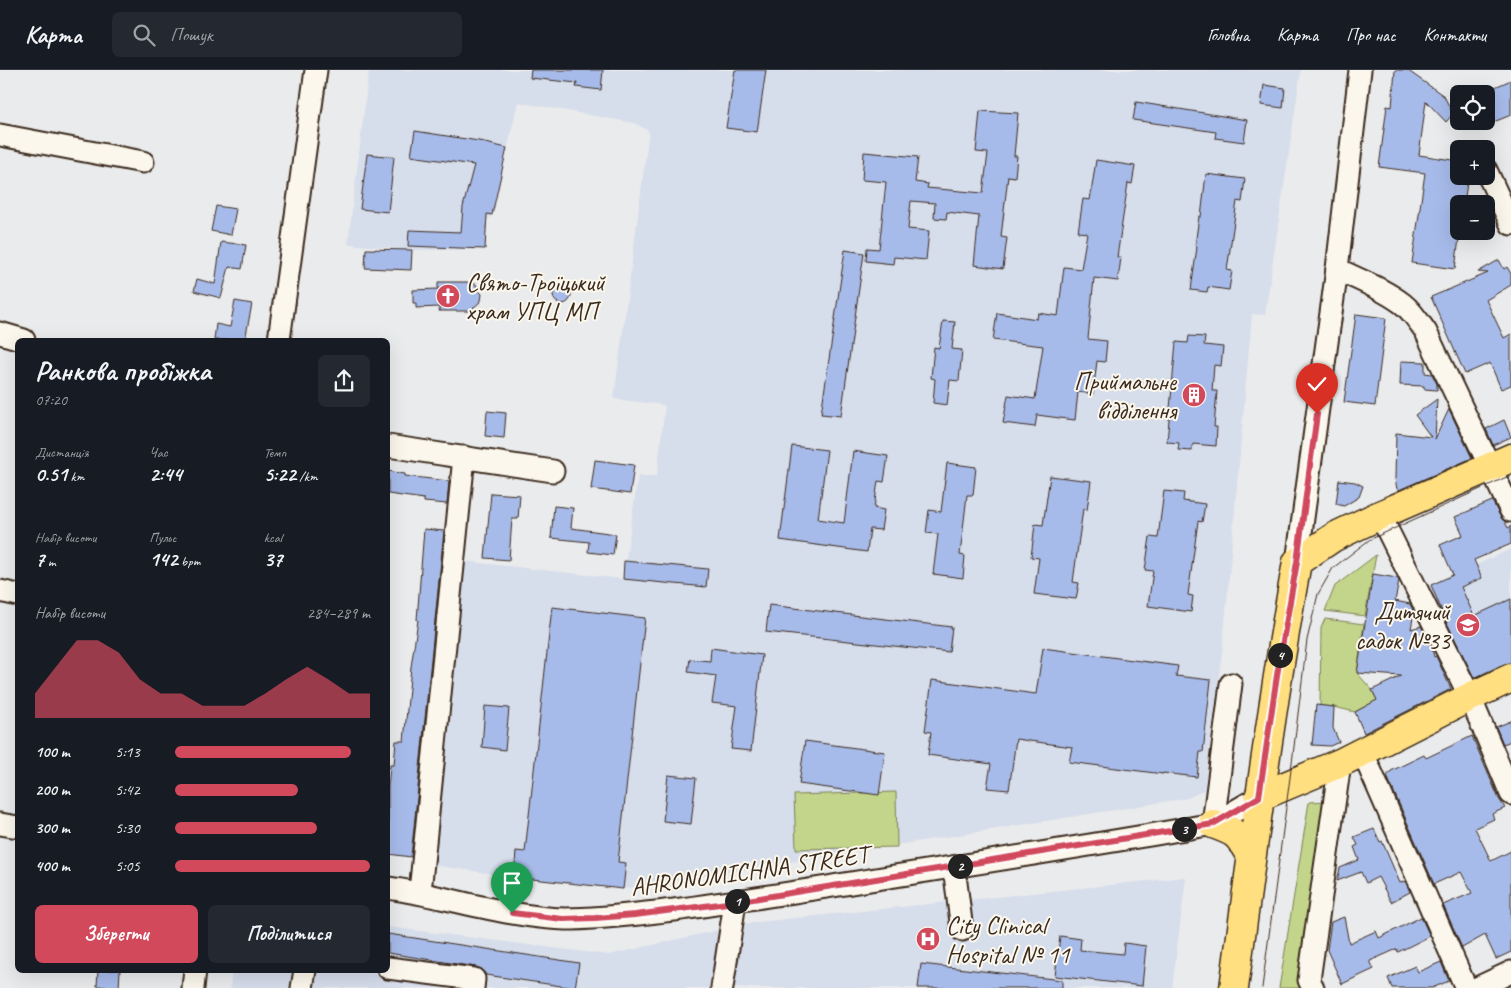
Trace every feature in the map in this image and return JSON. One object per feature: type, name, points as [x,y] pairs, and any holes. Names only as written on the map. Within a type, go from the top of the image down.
[{"type":"main road","points":[[1234,988],[1277,675],[1297,562],[1334,537],[1500,462]]},
{"type":"main road","points":[[1259,797],[1351,757],[1511,678]]},
{"type":"main road","points":[[1213,824],[1234,832],[1243,842],[1251,857]]},
{"type":"street","points":[[278,338],[316,70]]},
{"type":"street","points":[[1297,562],[1337,269],[1360,70]]},
{"type":"street","points":[[0,135],[143,162]]},
{"type":"street","points":[[1493,185],[1511,224]]},
{"type":"street","points":[[1337,269],[1388,294],[1414,315],[1426,332],[1500,462],[1511,511]]},
{"type":"street","points":[[0,333],[17,338]]},
{"type":"street","points":[[390,446],[553,471]]},
{"type":"street","points":[[420,892],[464,457]]},
{"type":"street","points":[[1380,515],[1470,697],[1511,794]]},
{"type":"street","points":[[0,591],[15,594]]},
{"type":"street","points":[[1213,824],[1231,684]]},
{"type":"street","points":[[1314,988],[1309,980],[1351,757]]},
{"type":"street","points":[[1351,757],[1466,988]]},
{"type":"street","name":"AHRONOMICHNA STREET","points":[[390,888],[420,892],[512,913],[563,919],[635,915],[735,902],[1213,824],[1259,797]]},
{"type":"street","points":[[0,824],[15,826]]},
{"type":"street","points":[[954,867],[962,930]]},
{"type":"street","points":[[722,988],[735,902]]},
{"type":"street","points":[[390,968],[474,979],[473,988]]},
{"type":"street","points":[[1477,988],[1511,972]]},
{"type":"street","points":[[193,988],[195,973]]},
{"type":"street","points":[[302,988],[304,973]]},
{"type":"shaded area","points":[[369,70],[1301,70],[1265,315],[1252,314],[1223,645],[1204,790],[1188,798],[623,889],[514,877],[433,865],[462,561],[623,579],[638,476],[657,476],[665,405],[614,399],[649,131],[634,123],[518,102],[492,215],[486,222],[485,249],[412,250],[348,244]]},
{"type":"shaded area","name":"Дитячий садок №33","points":[[1511,549],[1511,676],[1470,694],[1420,591]]},
{"type":"shaded area","name":"City Clinical Hospital № 11","points":[[1186,877],[1172,988],[230,988],[232,973],[390,973],[390,927],[609,955],[749,923]]},
{"type":"green space","points":[[1376,555],[1365,616],[1325,611],[1335,586]]},
{"type":"green space","points":[[1325,619],[1364,624],[1357,673],[1372,690],[1377,700],[1355,712],[1320,706],[1321,628]]},
{"type":"green space","points":[[896,792],[897,847],[796,849],[794,795]]},
{"type":"green space","points":[[1328,801],[1307,988],[1279,988],[1309,802]]},
{"type":"building","points":[[531,70],[603,70],[601,90],[576,87],[577,83],[530,78]]},
{"type":"building","points":[[735,70],[766,70],[757,132],[726,128]]},
{"type":"building","points":[[1395,70],[1407,70],[1444,96],[1450,108],[1450,117],[1446,122],[1426,101],[1419,155],[1450,160],[1450,185],[1467,185],[1465,195],[1450,195],[1450,240],[1459,240],[1455,269],[1412,263],[1425,173],[1379,167],[1387,106],[1392,107]]},
{"type":"building","points":[[1511,80],[1511,115],[1495,121],[1495,87]]},
{"type":"building","points":[[1264,85],[1285,88],[1283,108],[1261,105]]},
{"type":"building","points":[[1136,102],[1247,120],[1244,142],[1215,138],[1216,132],[1133,120]]},
{"type":"building","points":[[980,111],[1018,113],[1014,156],[1017,156],[1015,177],[1008,176],[1001,237],[1007,238],[1003,269],[974,265],[979,216],[947,212],[946,219],[934,218],[935,203],[911,201],[908,229],[929,231],[926,260],[894,257],[893,264],[866,261],[867,248],[879,249],[886,182],[862,180],[864,152],[918,157],[915,182],[928,184],[927,188],[983,193],[988,153],[976,152]]},
{"type":"building","points":[[415,131],[485,142],[507,148],[492,215],[487,214],[485,249],[408,246],[409,230],[461,232],[463,207],[474,165],[411,156]]},
{"type":"building","points":[[367,154],[394,157],[388,212],[360,209]]},
{"type":"building","points":[[1096,160],[1135,166],[1132,184],[1128,183],[1117,257],[1121,257],[1118,281],[1094,278],[1088,339],[1107,341],[1105,362],[1097,361],[1093,394],[1078,392],[1075,420],[1037,415],[1035,427],[1003,423],[1008,395],[1035,399],[1043,346],[993,340],[997,313],[1037,319],[1038,313],[1058,316],[1064,267],[1081,269],[1087,233],[1078,232],[1083,199],[1090,200]]},
{"type":"building","points":[[1206,174],[1245,179],[1242,202],[1237,201],[1227,270],[1232,271],[1229,290],[1208,287],[1207,292],[1191,290],[1197,247],[1195,246],[1199,216],[1201,217]]},
{"type":"building","points":[[216,206],[236,209],[231,235],[211,231]]},
{"type":"building","points":[[221,242],[246,245],[242,269],[229,267],[221,298],[194,291],[197,279],[215,284]]},
{"type":"building","points":[[366,249],[412,250],[411,270],[365,268]]},
{"type":"building","points":[[845,250],[864,253],[841,416],[821,414]]},
{"type":"building","points":[[1499,260],[1504,269],[1507,267],[1511,274],[1511,285],[1486,300],[1504,338],[1511,334],[1511,385],[1501,389],[1490,363],[1465,374],[1431,297],[1488,273],[1478,272]]},
{"type":"building","name":"Свято-Троїцький храм УПЦ МП","points":[[438,282],[468,282],[468,284],[476,284],[477,289],[482,294],[481,301],[470,311],[439,311],[439,307],[416,308],[416,303],[413,303],[413,290],[438,289]]},
{"type":"building","points":[[562,286],[568,289],[571,295],[568,301],[562,304],[556,301],[553,295],[556,289]]},
{"type":"building","points":[[235,301],[252,304],[245,338],[214,338],[216,324],[230,327]]},
{"type":"building","points":[[1356,314],[1386,318],[1375,406],[1344,402]]},
{"type":"building","points":[[943,321],[955,322],[952,349],[962,350],[959,381],[950,380],[947,405],[933,403],[935,379],[931,378],[934,347],[939,348]]},
{"type":"building","name":"Приймальне відділення","points":[[1189,336],[1205,337],[1204,345],[1223,347],[1221,366],[1214,365],[1212,391],[1217,391],[1214,427],[1217,427],[1216,446],[1193,444],[1192,451],[1178,450],[1179,443],[1167,442],[1176,342],[1188,343]]},
{"type":"building","points":[[1401,361],[1425,362],[1425,373],[1432,374],[1437,384],[1437,390],[1424,389],[1424,386],[1400,385]]},
{"type":"building","points":[[1437,399],[1435,439],[1449,409],[1472,458],[1399,490],[1397,489],[1395,479],[1396,433],[1431,437],[1415,415]]},
{"type":"building","points":[[487,411],[506,413],[504,438],[485,436]]},
{"type":"building","points":[[1504,420],[1511,437],[1493,445],[1486,429]]},
{"type":"building","points":[[792,446],[827,450],[818,519],[844,523],[853,451],[888,456],[884,482],[878,481],[874,508],[884,510],[881,530],[870,529],[867,552],[780,540]]},
{"type":"building","points":[[595,460],[634,465],[630,494],[591,489]]},
{"type":"building","points":[[947,463],[976,467],[973,495],[967,495],[960,555],[965,556],[963,578],[933,574],[938,534],[926,533],[929,510],[941,512]]},
{"type":"building","points":[[390,471],[405,474],[405,476],[449,481],[447,504],[424,502],[424,499],[390,494]]},
{"type":"building","points":[[1050,476],[1091,481],[1087,510],[1083,509],[1073,582],[1079,583],[1076,599],[1034,594],[1039,558],[1031,557],[1035,524],[1043,525]]},
{"type":"building","points":[[1339,480],[1355,482],[1363,486],[1359,497],[1344,506],[1336,504]]},
{"type":"building","points":[[1164,491],[1184,493],[1183,501],[1205,504],[1202,522],[1198,521],[1188,595],[1193,596],[1191,612],[1148,606],[1153,571],[1145,570],[1150,537],[1158,538]]},
{"type":"building","points":[[491,493],[520,495],[518,519],[512,519],[509,560],[485,558]]},
{"type":"building","points":[[1492,501],[1508,528],[1511,526],[1511,544],[1474,560],[1482,578],[1461,587],[1474,616],[1511,599],[1511,663],[1504,664],[1474,678],[1431,585],[1453,575],[1440,545],[1463,535],[1455,517]]},
{"type":"building","points":[[554,506],[573,508],[571,528],[616,534],[613,555],[588,552],[589,542],[551,538]]},
{"type":"building","points":[[424,529],[444,531],[411,857],[390,854],[390,765],[394,765],[396,741],[404,741],[417,620]]},
{"type":"building","points":[[624,561],[708,569],[706,587],[623,579]]},
{"type":"building","points":[[1373,574],[1397,578],[1399,581],[1395,601],[1410,604],[1414,612],[1411,629],[1421,626],[1432,647],[1434,657],[1436,656],[1451,689],[1364,733],[1355,712],[1377,700],[1372,690],[1401,676],[1357,673]]},
{"type":"building","points":[[769,605],[952,627],[949,652],[766,632]]},
{"type":"building","points":[[552,607],[645,618],[618,862],[626,863],[623,889],[514,877],[516,851],[525,852]]},
{"type":"building","points":[[711,648],[762,655],[751,751],[731,749],[737,706],[712,703],[716,676],[688,672],[690,659],[710,661]]},
{"type":"building","points":[[1043,648],[1178,666],[1176,676],[1211,680],[1203,752],[1200,752],[1197,777],[1069,762],[1072,747],[1016,739],[1009,790],[987,788],[991,764],[928,755],[931,732],[925,731],[932,680],[1036,694]]},
{"type":"building","points":[[1316,705],[1334,707],[1333,728],[1339,742],[1330,746],[1312,745]]},
{"type":"building","points":[[485,706],[509,708],[505,750],[482,747]]},
{"type":"building","points":[[1511,721],[1511,741],[1503,744],[1496,727]]},
{"type":"building","points":[[1472,736],[1499,799],[1505,808],[1492,814],[1494,819],[1475,828],[1491,861],[1511,851],[1511,952],[1496,959],[1485,935],[1462,948],[1443,905],[1472,893],[1461,872],[1434,884],[1387,776],[1391,771],[1424,755],[1426,758]]},
{"type":"building","points":[[805,741],[885,752],[879,795],[799,784]]},
{"type":"building","points":[[668,775],[696,778],[691,824],[663,821]]},
{"type":"building","points":[[1374,829],[1380,842],[1382,841],[1400,883],[1405,881],[1410,892],[1391,902],[1378,877],[1366,883],[1361,872],[1337,881],[1340,868],[1359,860],[1354,847],[1358,845],[1354,837]]},
{"type":"building","points":[[1344,917],[1349,943],[1376,931],[1379,938],[1421,917],[1430,936],[1398,952],[1397,949],[1370,961],[1374,969],[1342,984],[1327,950],[1331,922]]},
{"type":"building","points":[[390,934],[579,963],[575,988],[486,975],[482,969],[390,953]]},
{"type":"building","points":[[1060,936],[1081,939],[1080,950],[1123,954],[1124,943],[1146,946],[1142,986],[1055,976]]},
{"type":"building","points":[[1441,962],[1449,981],[1432,988],[1392,988],[1388,978],[1415,966],[1418,972]]},
{"type":"building","points":[[921,964],[1062,980],[1062,988],[918,988]]},
{"type":"building","points":[[98,973],[120,973],[119,988],[97,986]]},
{"type":"tram line","points":[[1262,988],[1307,640],[1318,594],[1333,568],[1369,540],[1511,475]]},
{"type":"place","name":"Свято-Троїцький храм УПЦ МП","points":[[448,296]]},
{"type":"place","name":"Приймальне відділення","points":[[1194,395]]},
{"type":"place","name":"Дитячий садок №33","points":[[1468,625]]},
{"type":"place","name":"City Clinical Hospital № 11","points":[[928,939]]},
{"type":"route","points":[[512,913],[563,919],[595,918],[635,915],[735,902],[1213,824],[1259,797],[1277,675],[1297,562],[1317,414]]}]
